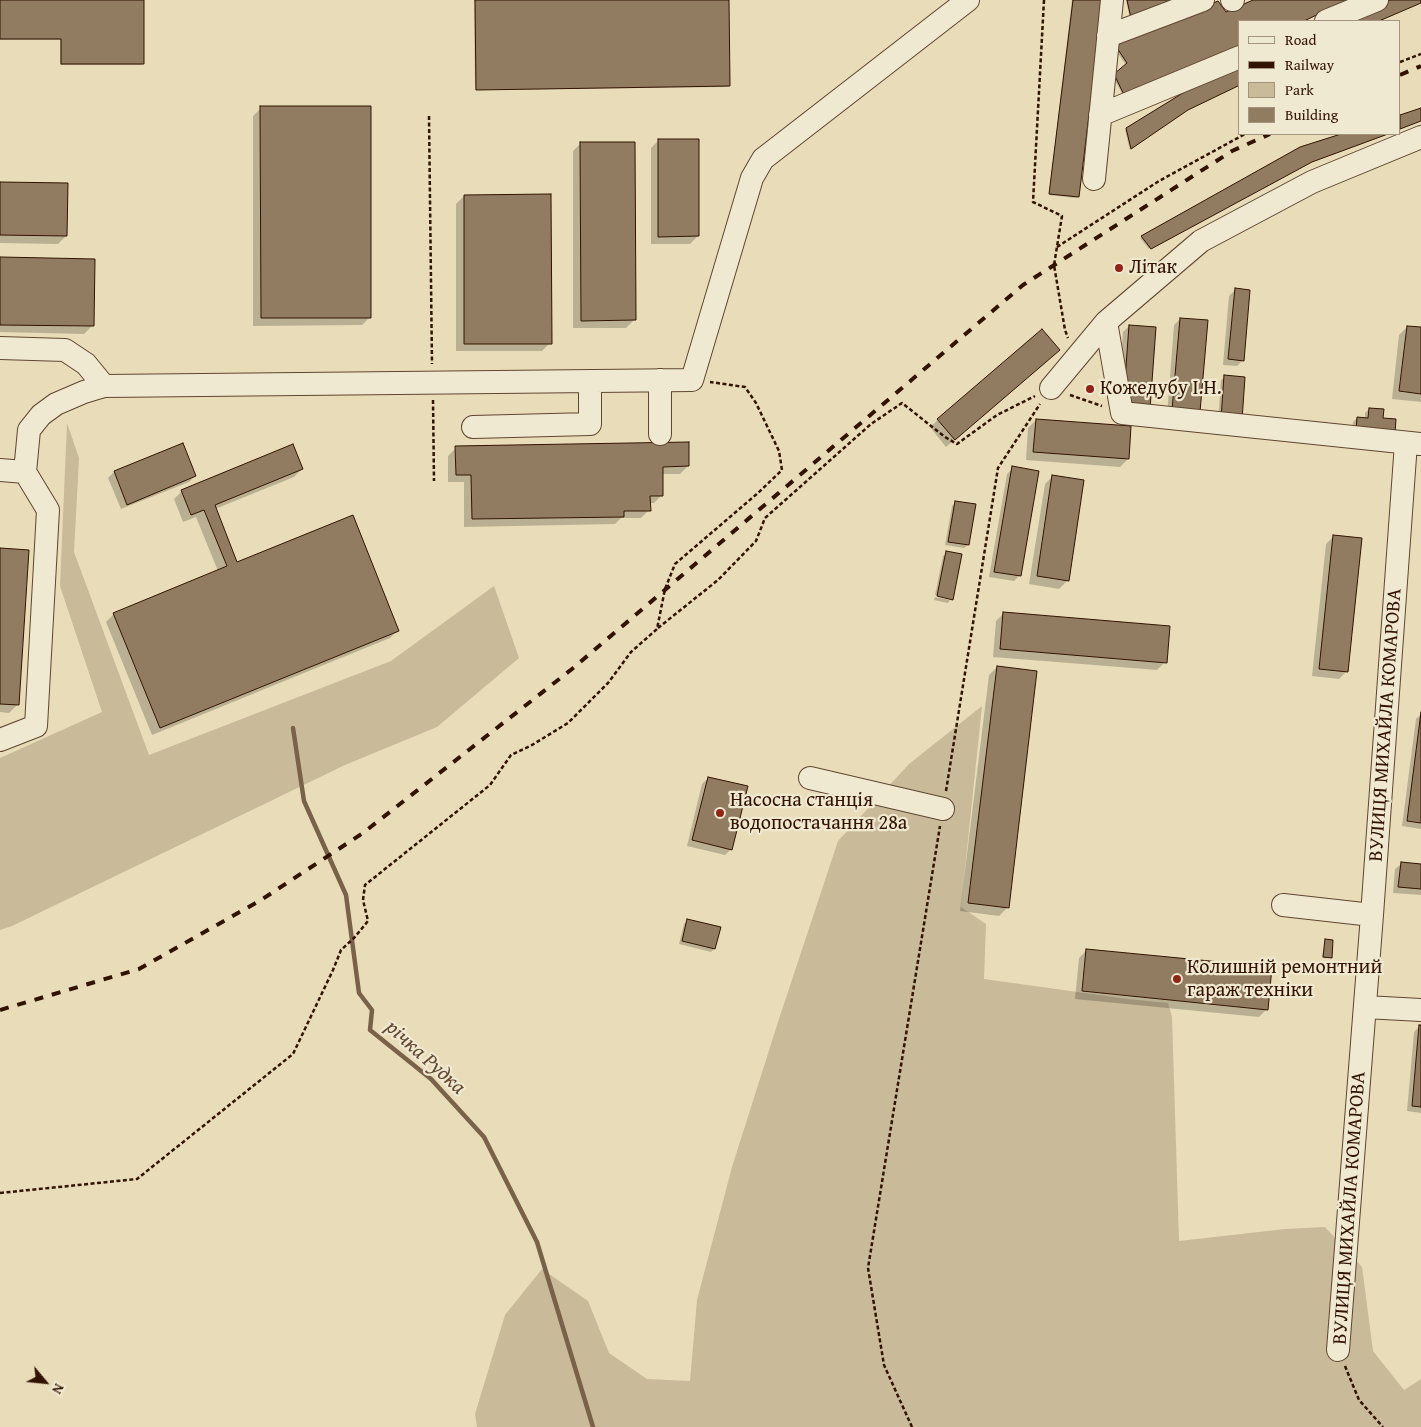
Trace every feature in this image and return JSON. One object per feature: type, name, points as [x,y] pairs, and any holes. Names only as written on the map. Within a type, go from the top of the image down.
[{"type":"street","points":[[0,740],[36,726],[48,510],[25,472],[29,430],[41,415],[56,404],[104,386],[692,380],[752,178],[763,160],[968,0]]},
{"type":"street","points":[[1094,179],[1112,0]]},
{"type":"street","points":[[1108,36],[1203,0]]},
{"type":"street","points":[[1328,20],[1377,0]]},
{"type":"street","points":[[1100,115],[1238,58]]},
{"type":"street","points":[[1051,388],[1106,322],[1201,242],[1312,182],[1421,137]]},
{"type":"street","points":[[1106,322],[1122,413]]},
{"type":"street","points":[[0,348],[65,350],[86,364],[104,386]]},
{"type":"street","points":[[660,380],[660,434]]},
{"type":"street","points":[[473,428],[590,424],[590,381]]},
{"type":"street","name":"ВУЛИЦЯ МИХАЙЛА КОМАРОВА","points":[[1122,413],[1414,444],[1372,915],[1338,1350]]},
{"type":"street","points":[[0,470],[25,472]]},
{"type":"street","points":[[810,778],[943,809]]},
{"type":"street","points":[[1283,905],[1372,915]]},
{"type":"street","points":[[1365,1007],[1421,1010]]},
{"type":"path","points":[[1044,0],[1033,202],[1062,216],[1054,266],[1065,330],[1076,358]]},
{"type":"path","points":[[1401,62],[1421,54]]},
{"type":"path","points":[[429,116],[432,364]]},
{"type":"path","points":[[1057,247],[1159,181],[1243,135]]},
{"type":"path","points":[[657,629],[665,589],[675,564],[782,470],[779,451],[756,403],[745,387],[692,380]]},
{"type":"path","points":[[912,1427],[884,1365],[868,1268],[998,468],[1051,388]]},
{"type":"path","points":[[0,1193],[137,1179],[293,1054],[341,950],[368,921],[363,900],[364,885],[490,785],[511,755],[532,745],[568,723],[608,683],[631,652],[718,580],[756,541],[765,518],[871,424],[902,404],[957,444],[997,415],[1051,388],[1122,413]]},
{"type":"path","points":[[433,393],[434,481]]},
{"type":"path","name":"ВУЛИЦЯ МИХАЙЛА КОМАРОВА","points":[[1338,1350],[1359,1400],[1383,1427]]},
{"type":"green space","points":[[67,423],[79,458],[74,552],[149,755],[391,661],[494,586],[519,658],[437,727],[345,765],[12,926],[0,930],[0,758],[102,712],[60,586]]},
{"type":"green space","points":[[982,706],[961,907],[986,924],[984,979],[1168,1003],[1172,1017],[1179,1241],[1285,1229],[1325,1227],[1362,1267],[1373,1351],[1404,1390],[1421,1379],[1421,1427],[477,1427],[475,1414],[505,1315],[542,1269],[588,1301],[609,1353],[647,1379],[690,1381],[697,1300],[732,1167],[838,841],[909,764]]},
{"type":"building","points":[[0,0],[144,0],[144,64],[61,64],[61,39],[0,39]]},
{"type":"building","points":[[475,0],[729,0],[730,86],[476,90]]},
{"type":"building","points":[[1073,0],[1103,0],[1079,197],[1049,194]]},
{"type":"building","points":[[1127,0],[1183,0],[1132,23]]},
{"type":"building","points":[[1253,0],[1348,0],[1306,20],[1238,20],[1238,51],[1125,97],[1114,74],[1127,63],[1115,45],[1218,1],[1226,12]]},
{"type":"building","points":[[1390,0],[1421,0],[1421,3],[1381,20],[1342,20]]},
{"type":"building","points":[[1238,65],[1238,86],[1188,110],[1131,149],[1126,128],[1204,80]]},
{"type":"building","points":[[260,106],[371,106],[371,318],[261,318]]},
{"type":"building","points":[[1421,108],[1421,121],[1401,129],[1401,115]]},
{"type":"building","points":[[1338,135],[1385,135],[1312,162],[1151,249],[1141,236],[1300,147]]},
{"type":"building","points":[[658,139],[699,139],[699,236],[658,237]]},
{"type":"building","points":[[580,142],[635,142],[636,320],[581,321]]},
{"type":"building","points":[[0,182],[68,183],[67,236],[0,235]]},
{"type":"building","points":[[551,194],[552,344],[464,344],[464,195]]},
{"type":"building","points":[[0,257],[95,259],[94,326],[0,325]]},
{"type":"building","points":[[1235,288],[1250,290],[1244,361],[1228,359]]},
{"type":"building","points":[[1180,318],[1208,320],[1200,412],[1172,410]]},
{"type":"building","points":[[1129,325],[1156,327],[1150,409],[1123,408]]},
{"type":"building","points":[[1407,326],[1421,327],[1421,394],[1399,391]]},
{"type":"building","points":[[1042,329],[1060,350],[955,440],[937,419]]},
{"type":"building","points":[[1224,375],[1245,377],[1242,420],[1221,419]]},
{"type":"building","points":[[1369,408],[1384,409],[1383,418],[1396,419],[1395,433],[1356,430],[1357,417],[1368,418]]},
{"type":"building","points":[[1036,419],[1131,426],[1129,459],[1033,452]]},
{"type":"building","points":[[689,442],[689,466],[663,467],[663,496],[650,496],[651,511],[624,511],[624,517],[472,519],[471,475],[456,475],[455,446]]},
{"type":"building","points":[[183,443],[196,476],[127,505],[114,471]]},
{"type":"building","points":[[293,444],[303,469],[215,505],[237,562],[353,515],[399,631],[160,728],[113,613],[227,566],[204,510],[191,515],[181,490]]},
{"type":"building","points":[[1012,466],[1039,471],[1021,576],[994,572]]},
{"type":"building","points":[[1052,475],[1084,480],[1069,581],[1037,576]]},
{"type":"building","points":[[955,501],[976,504],[969,545],[948,542]]},
{"type":"building","points":[[1333,535],[1362,538],[1348,672],[1319,669]]},
{"type":"building","points":[[0,548],[29,550],[19,705],[0,704]]},
{"type":"building","points":[[946,551],[962,554],[953,600],[937,596]]},
{"type":"building","points":[[1003,612],[1170,626],[1167,663],[1000,649]]},
{"type":"building","points":[[997,666],[1037,671],[1009,908],[968,903]]},
{"type":"building","points":[[1421,712],[1421,823],[1407,821]]},
{"type":"building","name":"Насосна станція водопостачання 28а","points":[[708,777],[748,786],[732,850],[692,840]]},
{"type":"building","points":[[1401,862],[1421,864],[1421,889],[1398,887]]},
{"type":"building","points":[[687,919],[721,927],[715,949],[682,941]]},
{"type":"building","points":[[1325,939],[1333,940],[1332,958],[1323,957]]},
{"type":"building","name":"Колишній ремонтний гараж техніки","points":[[1086,949],[1272,967],[1268,1010],[1082,991]]},
{"type":"building","points":[[1419,1025],[1421,1025],[1421,1107],[1412,1106]]},
{"type":"waterway","name":"річка Рудка","points":[[293,728],[304,801],[346,895],[359,993],[372,1010],[370,1030],[431,1079],[484,1137],[537,1242],[593,1427]]},
{"type":"railway","points":[[1401,75],[1421,66]]},
{"type":"railway","points":[[0,1010],[139,969],[261,900],[363,833],[572,669],[1023,285],[1232,151],[1268,135]]},
{"type":"place","name":"Літак","points":[[1119,268]]},
{"type":"place","name":"Кожедубу І.Н.","points":[[1090,389]]},
{"type":"place","name":"Насосна станція водопостачання 28а","points":[[720,813]]},
{"type":"place","name":"Колишній ремонтний гараж техніки","points":[[1177,979]]}]
